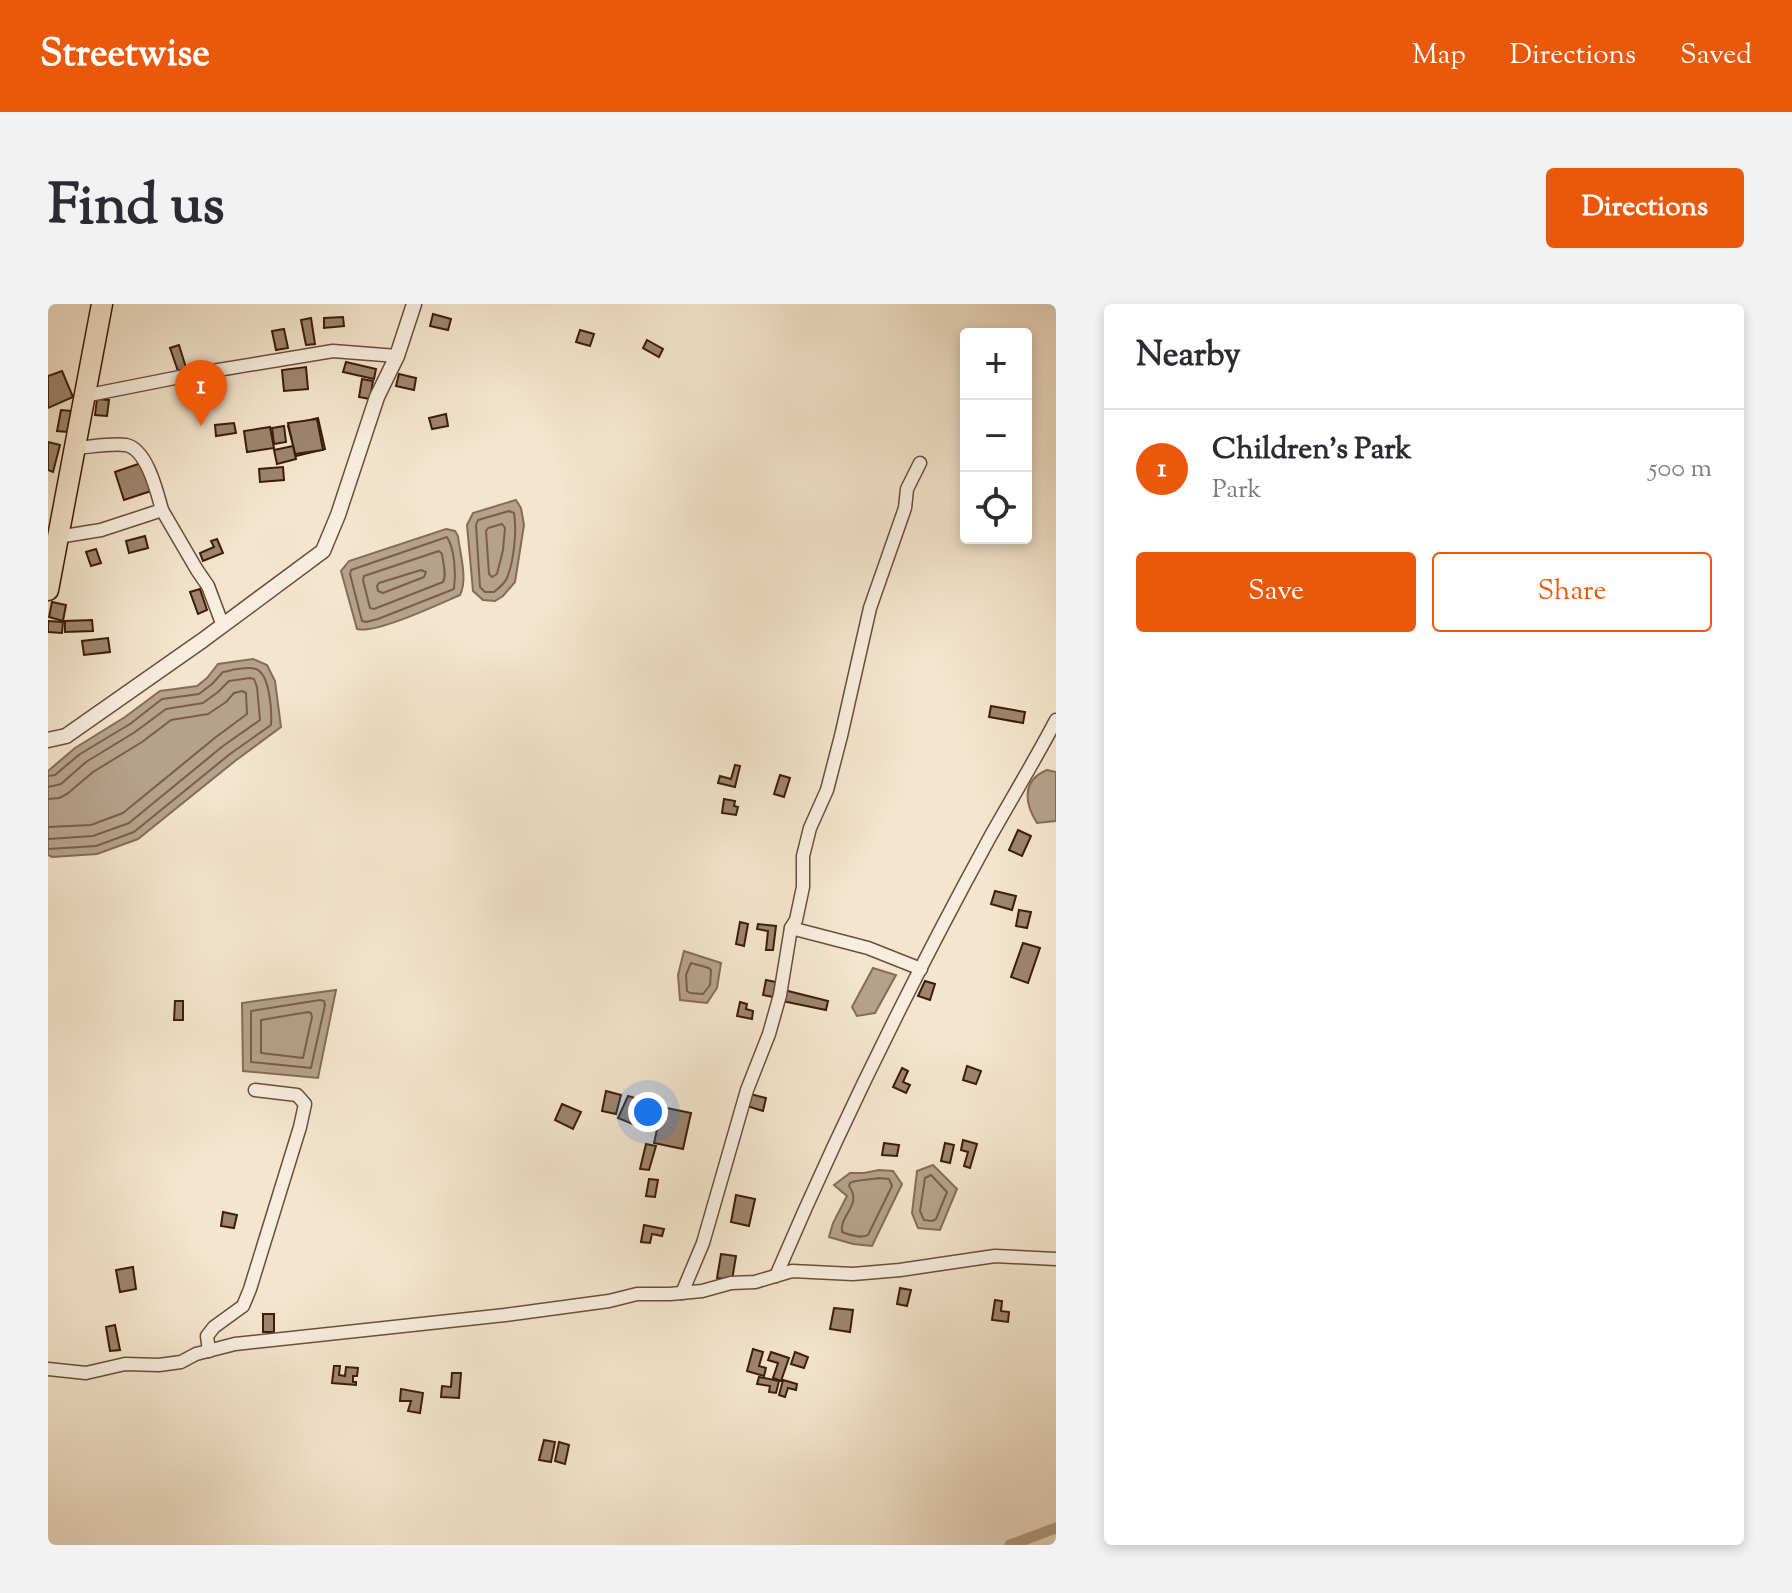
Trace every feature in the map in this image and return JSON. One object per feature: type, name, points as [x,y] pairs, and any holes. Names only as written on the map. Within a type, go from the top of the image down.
[{"type":"highway","points":[[48,590],[102,304]]},
{"type":"street","points":[[48,740],[66,736],[223,626],[323,551],[377,397],[397,356],[414,304]]},
{"type":"street","points":[[84,396],[333,351],[397,356]]},
{"type":"street","points":[[75,448],[127,445],[136,449],[155,485],[162,510],[208,586],[223,626]]},
{"type":"street","points":[[682,1293],[703,1243],[747,1090],[769,1034],[780,995],[791,928],[796,920],[803,887],[803,856],[810,828],[827,790],[870,608],[905,508],[907,489],[920,463]]},
{"type":"street","points":[[58,537],[101,530],[162,510]]},
{"type":"street","points":[[776,1276],[837,1137],[921,969],[1056,720]]},
{"type":"street","points":[[791,928],[868,948],[921,969]]},
{"type":"street","points":[[209,1351],[207,1336],[214,1327],[243,1306],[250,1289],[305,1104],[297,1095],[255,1090]]},
{"type":"street","points":[[48,1369],[86,1373],[125,1364],[159,1365],[181,1362],[196,1354],[235,1344],[505,1315],[609,1301],[637,1294],[702,1291],[731,1283],[755,1282],[792,1271],[853,1274],[995,1256],[1056,1259]]},
{"type":"water","points":[[516,500],[524,525],[515,582],[495,601],[483,600],[473,591],[467,525],[473,513]]},
{"type":"water","points":[[446,529],[455,531],[458,536],[463,574],[460,595],[392,623],[357,629],[341,571],[349,561]]},
{"type":"water","points":[[253,659],[267,665],[275,681],[281,727],[138,839],[97,854],[48,855],[48,771],[75,748],[160,691],[197,686],[218,664]]},
{"type":"water","points":[[1047,770],[1056,772],[1056,821],[1037,823],[1028,800],[1029,786]]},
{"type":"water","points":[[684,951],[721,963],[717,988],[707,1003],[680,1000],[678,975]]},
{"type":"water","points":[[873,968],[896,975],[875,1013],[857,1016],[852,1007]]},
{"type":"water","points":[[336,990],[318,1078],[243,1071],[242,1003]]},
{"type":"water","points":[[933,1165],[957,1189],[940,1230],[918,1228],[912,1213],[917,1171]]},
{"type":"water","points":[[893,1171],[902,1184],[872,1246],[829,1237],[847,1196],[834,1185],[850,1173]]},
{"type":"building","points":[[433,314],[451,319],[448,330],[430,326]]},
{"type":"building","points":[[343,317],[344,326],[324,328],[324,318]]},
{"type":"building","points":[[311,318],[315,344],[306,345],[301,320]]},
{"type":"building","points":[[284,329],[288,348],[276,350],[272,331]]},
{"type":"building","points":[[580,330],[594,334],[590,346],[576,342]]},
{"type":"building","points":[[647,340],[663,349],[659,357],[643,348]]},
{"type":"building","points":[[179,345],[187,371],[179,374],[170,348]]},
{"type":"building","points":[[346,362],[376,369],[374,379],[343,372]]},
{"type":"building","points":[[306,367],[308,389],[284,391],[282,370]]},
{"type":"building","points":[[62,371],[73,397],[48,408],[48,376]]},
{"type":"building","points":[[399,374],[416,378],[414,390],[396,386]]},
{"type":"building","points":[[362,379],[373,381],[370,399],[359,397]]},
{"type":"building","points":[[97,399],[109,400],[107,416],[95,415]]},
{"type":"building","points":[[61,410],[71,411],[67,432],[57,431]]},
{"type":"building","points":[[446,414],[448,426],[432,429],[429,418]]},
{"type":"building","points":[[318,418],[325,449],[296,456],[288,426],[293,425],[299,450],[319,445],[314,425],[317,444],[299,448],[294,424]]},
{"type":"building","points":[[317,419],[323,450],[295,454],[288,423]]},
{"type":"building","points":[[234,423],[236,433],[216,436],[215,425]]},
{"type":"building","points":[[284,426],[286,442],[274,444],[272,428]]},
{"type":"building","points":[[270,427],[274,448],[247,452],[244,431]]},
{"type":"building","points":[[48,442],[60,445],[53,472],[48,470]]},
{"type":"building","points":[[293,446],[296,459],[277,464],[274,450]]},
{"type":"building","points":[[141,463],[151,491],[124,500],[115,472]]},
{"type":"building","points":[[283,467],[284,480],[260,482],[259,469]]},
{"type":"building","points":[[145,536],[148,548],[129,553],[126,541]]},
{"type":"building","points":[[217,539],[223,553],[203,561],[200,553],[214,547],[211,541]]},
{"type":"building","points":[[96,549],[101,563],[91,566],[86,552]]},
{"type":"building","points":[[200,589],[207,610],[198,614],[190,592]]},
{"type":"building","points":[[52,602],[66,605],[63,621],[49,617]]},
{"type":"building","points":[[92,620],[93,631],[65,632],[65,621]]},
{"type":"building","points":[[48,621],[63,622],[62,633],[48,632]]},
{"type":"building","points":[[108,638],[110,652],[84,655],[82,641]]},
{"type":"building","points":[[991,706],[1025,712],[1023,723],[989,717]]},
{"type":"building","points":[[735,765],[740,766],[735,787],[718,783],[720,776],[731,779]]},
{"type":"building","points":[[780,775],[790,778],[784,797],[774,794]]},
{"type":"building","points":[[724,799],[735,801],[734,806],[738,807],[736,815],[722,813]]},
{"type":"building","points":[[1018,830],[1031,836],[1022,856],[1009,850]]},
{"type":"building","points":[[995,891],[1016,896],[1012,910],[991,904]]},
{"type":"building","points":[[1019,910],[1031,912],[1027,928],[1016,926]]},
{"type":"building","points":[[740,922],[748,924],[744,946],[736,944]]},
{"type":"building","points":[[758,924],[776,926],[773,950],[766,950],[768,931],[757,929]]},
{"type":"building","points":[[1023,943],[1040,948],[1028,983],[1011,977]]},
{"type":"building","points":[[766,980],[776,982],[773,997],[763,995]]},
{"type":"building","points":[[925,981],[935,984],[930,1000],[918,996]]},
{"type":"building","points":[[784,990],[828,1001],[826,1010],[782,1001]]},
{"type":"building","points":[[175,1001],[183,1001],[183,1020],[174,1020]]},
{"type":"building","points":[[740,1002],[753,1011],[752,1019],[737,1016]]},
{"type":"building","points":[[967,1066],[981,1071],[976,1084],[963,1080]]},
{"type":"building","points":[[902,1068],[908,1071],[903,1082],[910,1085],[906,1093],[893,1087]]},
{"type":"building","points":[[606,1091],[621,1095],[616,1114],[602,1111]]},
{"type":"building","points":[[750,1094],[766,1098],[763,1111],[747,1106]]},
{"type":"building","points":[[628,1096],[645,1101],[635,1125],[618,1118]]},
{"type":"building","points":[[648,1101],[658,1104],[652,1126],[640,1123]]},
{"type":"building","points":[[562,1104],[581,1112],[573,1129],[555,1120]]},
{"type":"building","points":[[662,1107],[691,1113],[683,1149],[654,1143]]},
{"type":"building","points":[[963,1140],[977,1144],[970,1168],[964,1166],[968,1152],[961,1150]]},
{"type":"building","points":[[884,1143],[899,1145],[897,1156],[882,1155]]},
{"type":"building","points":[[945,1143],[954,1145],[950,1163],[941,1161]]},
{"type":"building","points":[[646,1144],[656,1146],[649,1170],[640,1169]]},
{"type":"building","points":[[649,1179],[658,1180],[655,1197],[646,1196]]},
{"type":"building","points":[[736,1195],[755,1199],[749,1226],[731,1222]]},
{"type":"building","points":[[223,1212],[237,1215],[234,1228],[221,1226]]},
{"type":"building","points":[[644,1225],[664,1229],[662,1236],[652,1234],[650,1243],[641,1242]]},
{"type":"building","points":[[721,1254],[736,1256],[732,1280],[717,1278]]},
{"type":"building","points":[[133,1267],[136,1289],[120,1292],[116,1270]]},
{"type":"building","points":[[900,1288],[911,1290],[907,1306],[897,1304]]},
{"type":"building","points":[[995,1300],[1002,1301],[1001,1311],[1009,1312],[1008,1322],[992,1320]]},
{"type":"building","points":[[834,1308],[853,1310],[850,1332],[830,1329]]},
{"type":"building","points":[[263,1314],[274,1314],[274,1332],[263,1332]]},
{"type":"building","points":[[115,1325],[120,1350],[110,1351],[106,1327]]},
{"type":"building","points":[[753,1349],[763,1352],[759,1366],[766,1368],[764,1376],[747,1371]]},
{"type":"building","points":[[771,1352],[789,1358],[781,1381],[773,1378],[778,1363],[768,1360]]},
{"type":"building","points":[[795,1352],[808,1357],[804,1368],[791,1364]]},
{"type":"building","points":[[334,1366],[340,1366],[339,1375],[345,1376],[346,1367],[358,1368],[357,1376],[353,1376],[356,1385],[332,1383]]},
{"type":"building","points":[[452,1373],[461,1373],[459,1398],[441,1397],[442,1386],[451,1387]]},
{"type":"building","points":[[759,1377],[779,1381],[776,1393],[769,1392],[770,1386],[757,1384]]},
{"type":"building","points":[[783,1380],[797,1384],[796,1390],[788,1388],[785,1397],[779,1395]]},
{"type":"building","points":[[401,1389],[423,1393],[420,1413],[408,1411],[411,1401],[400,1401]]},
{"type":"building","points":[[544,1440],[555,1442],[551,1462],[539,1460]]},
{"type":"building","points":[[559,1442],[569,1445],[565,1464],[555,1461]]},
{"type":"waterway","points":[[1010,1545],[1056,1528]]},
{"type":"place","name":"Children's Park","points":[[201,426]]}]
